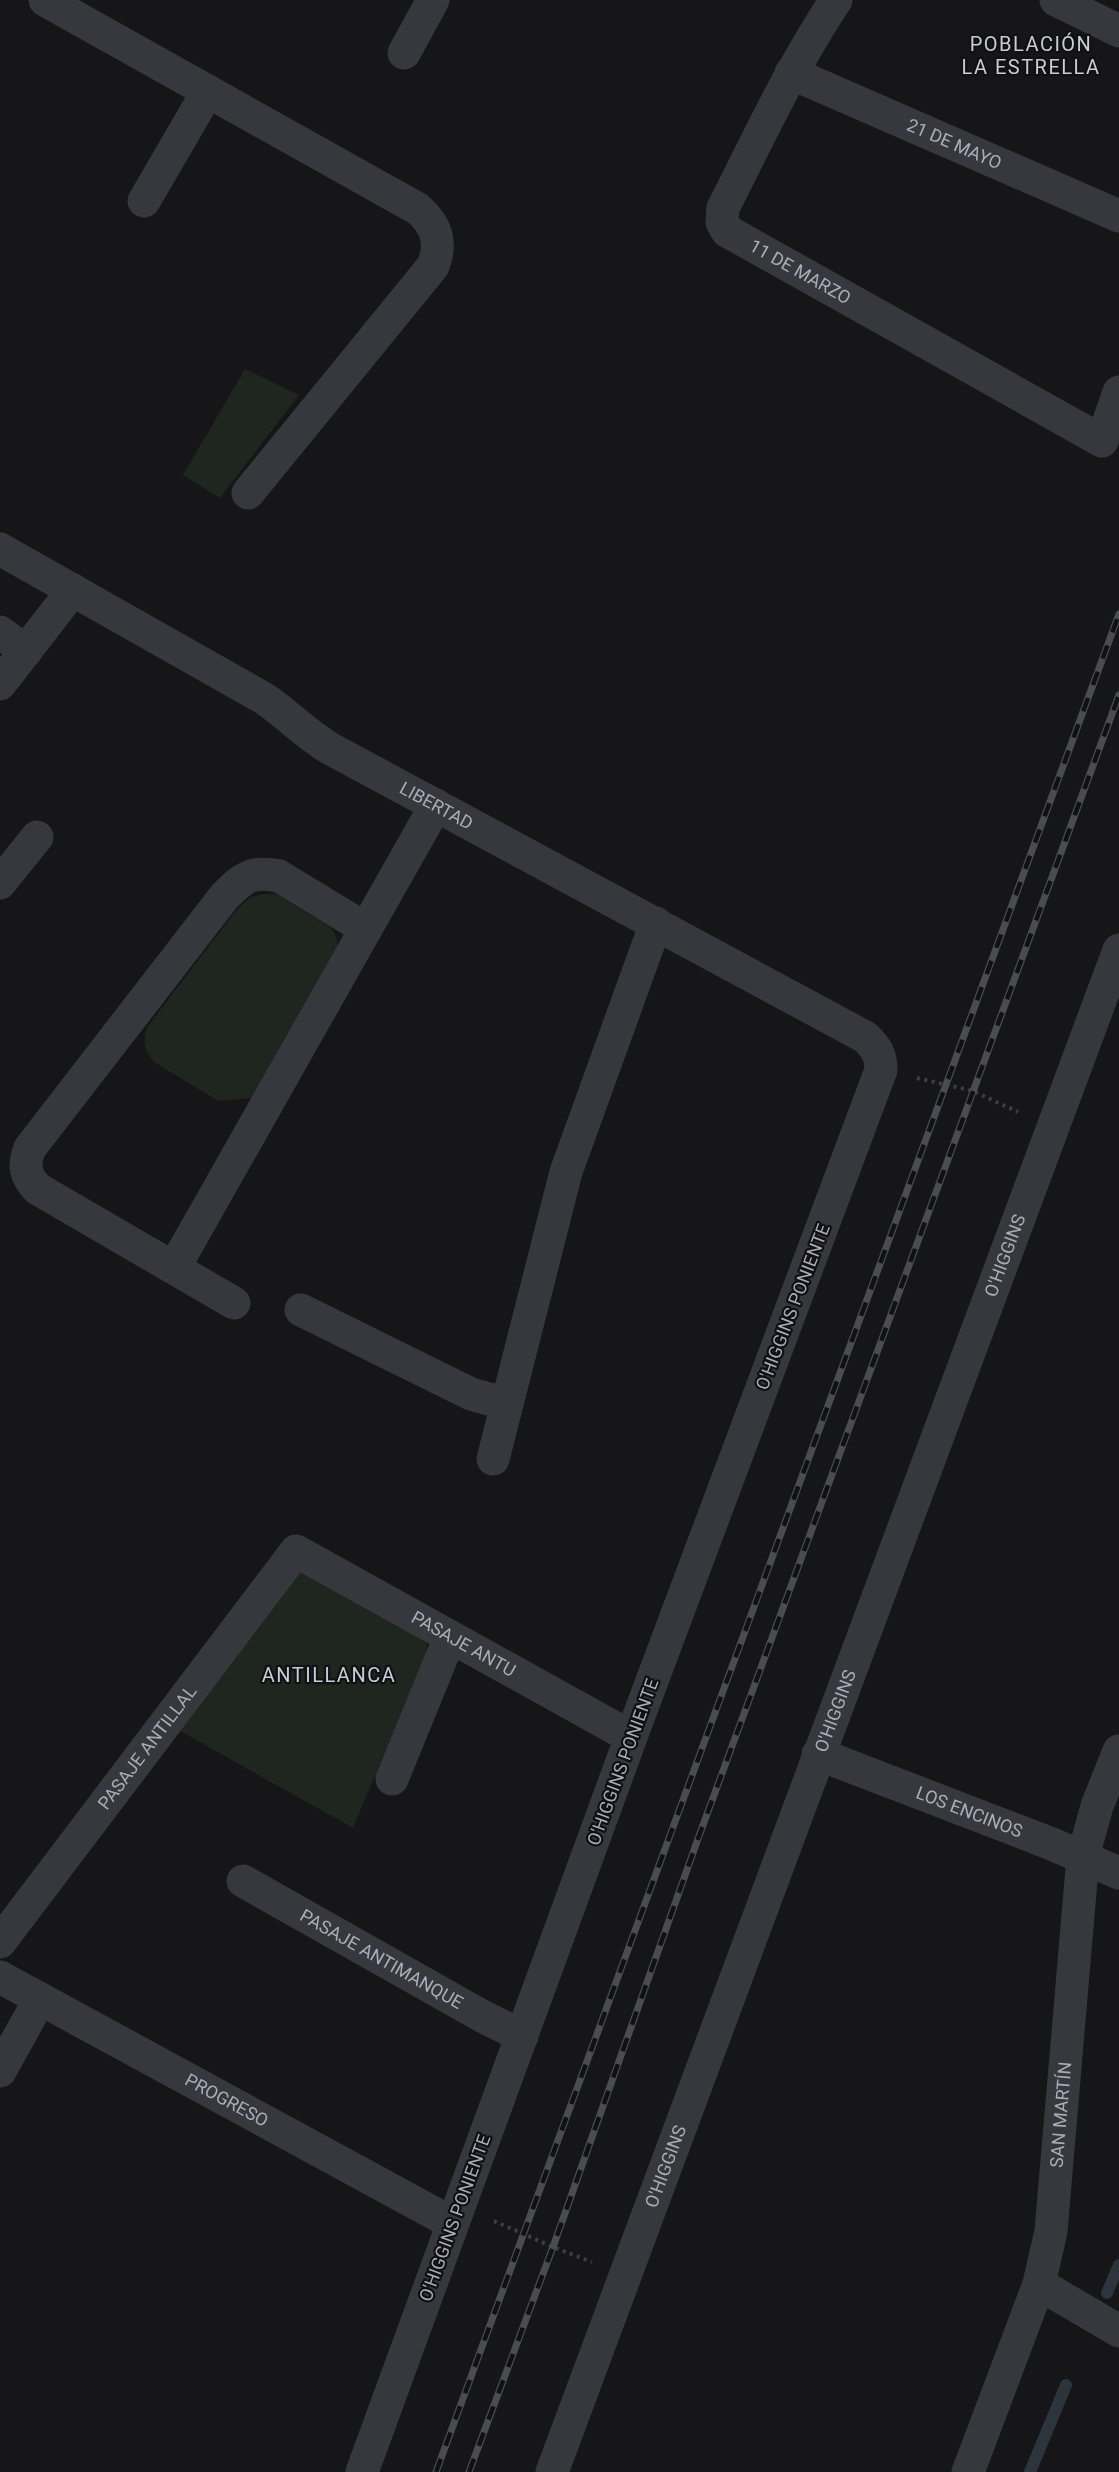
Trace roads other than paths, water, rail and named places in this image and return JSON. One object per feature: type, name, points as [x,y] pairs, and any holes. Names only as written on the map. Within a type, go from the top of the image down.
[{"type":"street","points":[[45,0],[418,209],[433,225],[437,238],[433,266],[248,493]]},
{"type":"street","points":[[404,53],[433,0]]},
{"type":"street","name":"11 DE MARZO","points":[[836,0],[791,73],[723,208],[722,222],[727,231],[1102,441],[1119,392]]},
{"type":"street","points":[[1056,0],[1119,31]]},
{"type":"street","name":"21 DE MAYO","points":[[791,73],[1119,216]]},
{"type":"street","points":[[144,201],[208,91]]},
{"type":"street","name":"LIBERTAD","points":[[0,549],[265,699],[283,711],[316,740],[331,749],[865,1037],[880,1061]]},
{"type":"street","points":[[0,684],[73,590]]},
{"type":"street","points":[[0,632],[26,651]]},
{"type":"street","points":[[174,1268],[436,805]]},
{"type":"street","points":[[0,883],[37,837]]},
{"type":"street","points":[[234,1303],[38,1189],[29,1180],[25,1169],[30,1148],[224,897],[249,875],[262,872],[279,876],[366,929]]},
{"type":"street","points":[[493,1459],[566,1172],[656,923]]},
{"type":"street","name":"O'HIGGINS","points":[[552,2472],[1119,950]]},
{"type":"street","name":"O'HIGGINS PONIENTE","points":[[362,2472],[880,1061]]},
{"type":"street","points":[[301,1310],[471,1394],[507,1404]]},
{"type":"street","name":"PASAJE ANTU","points":[[296,1551],[632,1737]]},
{"type":"street","name":"PASAJE ANTILLAL","points":[[0,1942],[296,1551]]},
{"type":"street","points":[[392,1779],[450,1637]]},
{"type":"street","name":"SAN MARTÍN","points":[[968,2472],[1039,2284],[1051,2231],[1083,1857],[1097,1806],[1119,1751]]},
{"type":"street","name":"LOS ENCINOS","points":[[818,1754],[1119,1873]]},
{"type":"street","name":"PASAJE ANTIMANQUE","points":[[243,1881],[482,2016],[522,2036]]},
{"type":"street","name":"PROGRESO","points":[[0,1977],[452,2223]]},
{"type":"street","points":[[0,2071],[40,1998]]},
{"type":"street","points":[[1039,2284],[1119,2331]]},
{"type":"waterway","points":[[1107,2293],[1119,2265]]},
{"type":"waterway","points":[[1030,2472],[1066,2385]]},
{"type":"railway","points":[[436,2472],[1119,614]]},
{"type":"railway","points":[[469,2472],[553,2247],[699,1836],[1119,695]]},
{"type":"district","name":"POBLACIÓN LA ESTRELLA","points":[[1031,56]]},
{"type":"district","name":"ANTILLANCA","points":[[329,1675]]}]
